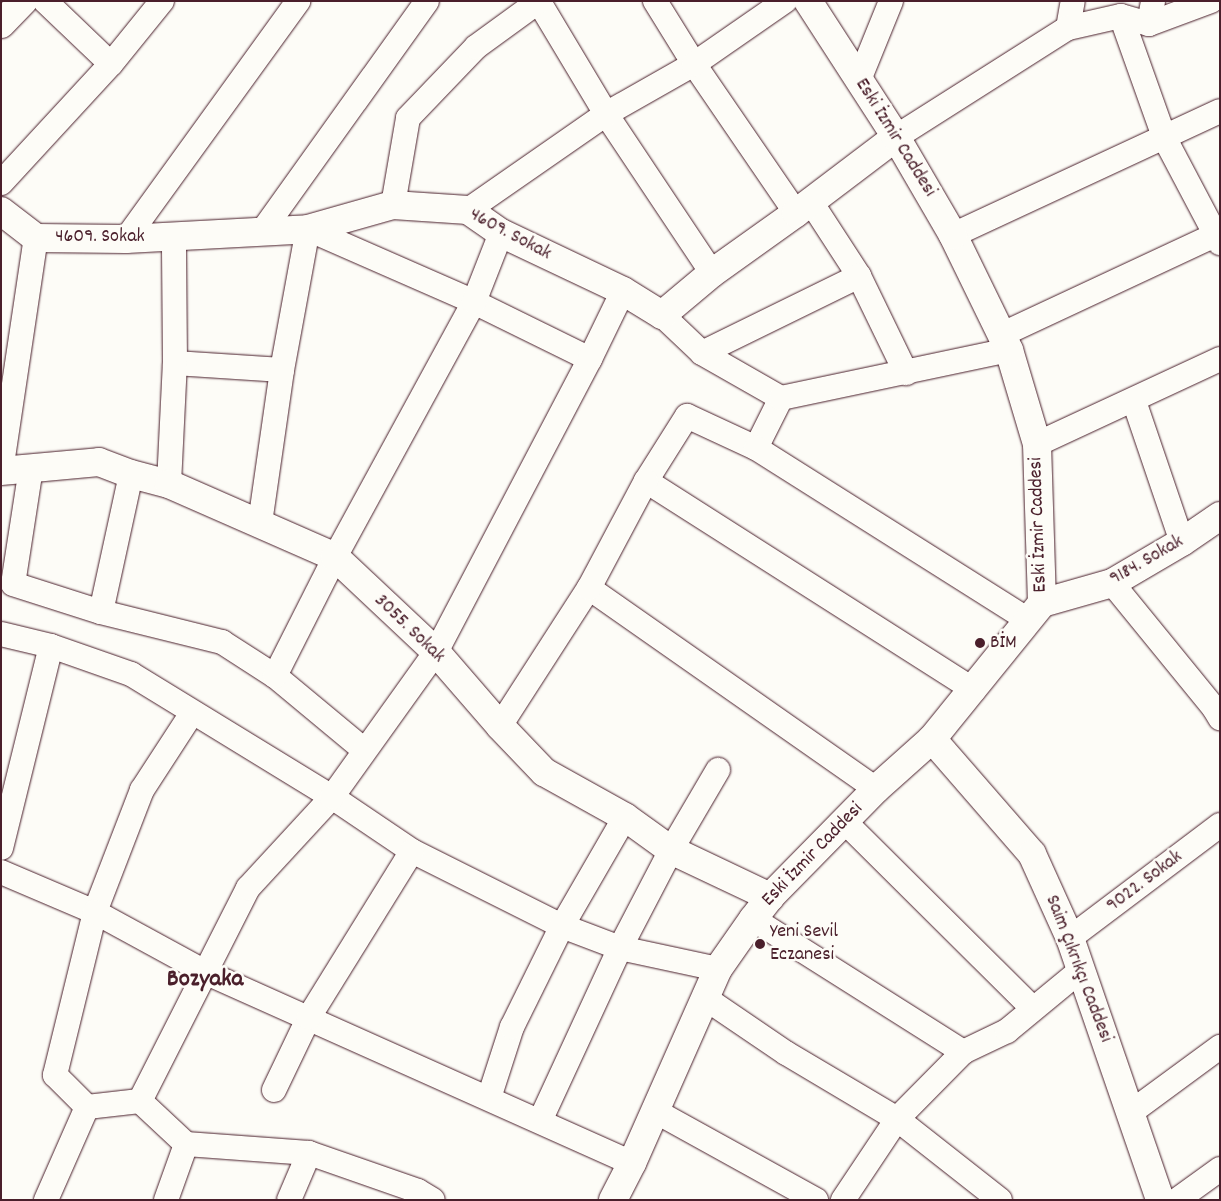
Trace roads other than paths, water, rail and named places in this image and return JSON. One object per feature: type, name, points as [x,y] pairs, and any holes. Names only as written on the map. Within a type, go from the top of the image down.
[{"type":"main road","points":[[1,24],[23,1]]},
{"type":"main road","name":"Eski İzmir Caddesi","points":[[613,1200],[632,1163],[718,969],[753,919],[770,897],[844,822],[932,739],[974,690],[1035,612],[1037,444],[1006,342],[953,234],[896,137],[808,1]]},
{"type":"main road","points":[[662,315],[712,272],[804,207],[896,137]]},
{"type":"main road","name":"4609. Sokak","points":[[1,211],[36,238],[126,239],[308,229],[393,205],[468,210],[501,233],[624,291],[662,315]]},
{"type":"main road","name":"3055. Sokak","points":[[1,471],[99,462],[131,474],[170,484],[335,557],[436,652],[500,726],[544,772],[625,818],[671,850],[770,897]]},
{"type":"main road","name":"9184. Sokak","points":[[1035,612],[1112,583],[1182,542],[1220,516]]},
{"type":"main road","name":"Saim Çıkrıkçı Caddesi","points":[[932,739],[1032,854],[1070,938],[1160,1200]]},
{"type":"street","points":[[45,1],[111,64]]},
{"type":"street","points":[[1,183],[111,64],[162,1]]},
{"type":"street","points":[[126,239],[298,1]]},
{"type":"street","points":[[262,233],[426,1]]},
{"type":"street","points":[[655,1],[694,64],[859,276],[906,373]]},
{"type":"street","points":[[468,210],[606,114],[694,64],[785,1]]},
{"type":"street","points":[[859,80],[891,1]]},
{"type":"street","points":[[1068,28],[1072,1]]},
{"type":"street","points":[[896,137],[1068,28],[1121,16],[1151,13],[1212,1]]},
{"type":"street","points":[[393,205],[408,118],[476,48],[539,2],[606,114],[712,272]]},
{"type":"street","points":[[662,315],[702,353],[781,398],[906,373],[1006,342],[1218,237],[1164,137],[1121,16]]},
{"type":"street","points":[[953,234],[1220,111]]},
{"type":"street","points":[[260,523],[282,370],[308,229],[474,302],[590,360]]},
{"type":"street","points":[[275,676],[335,557],[474,302],[501,233]]},
{"type":"street","points":[[170,484],[175,363],[174,236]]},
{"type":"street","points":[[1,471],[36,238]]},
{"type":"street","points":[[702,353],[859,276]]},
{"type":"street","points":[[140,1102],[207,973],[248,888],[332,796],[436,652],[590,360],[624,291]]},
{"type":"street","points":[[1037,444],[1134,401],[1220,359]]},
{"type":"street","points":[[175,363],[282,370]]},
{"type":"street","points":[[756,448],[781,398]]},
{"type":"street","points":[[1134,401],[1182,542]]},
{"type":"street","points":[[500,726],[588,588],[646,481],[687,416],[756,448],[1035,612]]},
{"type":"street","points":[[31,468],[13,584],[101,612],[222,642],[275,676],[364,750]]},
{"type":"street","points":[[101,612],[131,474]]},
{"type":"street","points":[[646,481],[974,690]]},
{"type":"street","points":[[1112,583],[1218,710]]},
{"type":"street","points":[[588,588],[876,790]]},
{"type":"street","points":[[1,634],[51,646],[131,674],[192,713],[332,796],[412,851],[562,926],[620,948],[718,969]]},
{"type":"street","points":[[1,848],[51,646]]},
{"type":"street","points":[[192,713],[142,790],[95,912],[54,1075],[87,1107],[140,1102],[186,1144],[309,1153],[422,1197]]},
{"type":"street","points":[[540,1121],[620,948],[671,850],[718,770]]},
{"type":"street","points":[[489,1098],[512,1027],[562,926],[625,818]]},
{"type":"street","points":[[844,822],[1032,1008]]},
{"type":"street","name":"9022. Sokak","points":[[1070,938],[1220,825]]},
{"type":"street","points":[[274,1090],[309,1017],[412,851]]},
{"type":"street","points":[[1,872],[95,912],[207,973],[632,1163]]},
{"type":"street","points":[[753,919],[963,1052]]},
{"type":"street","points":[[843,1200],[897,1119],[963,1052],[1007,1031],[1032,1008],[1081,970]]},
{"type":"street","points":[[706,998],[786,1053],[897,1119],[1000,1200]]},
{"type":"street","points":[[1130,1113],[1220,1047]]},
{"type":"street","points":[[46,1200],[87,1107]]},
{"type":"street","points":[[654,1111],[816,1200]]},
{"type":"street","points":[[166,1200],[186,1144]]},
{"type":"street","points":[[289,1200],[309,1153]]},
{"type":"street","points":[[1177,1200],[1220,1169]]},
{"type":"place","name":"BİM","points":[[980,643]]},
{"type":"place","name":"Yeni Sevil Eczanesi","points":[[760,944]]},
{"type":"district","name":"Bozyaka","points":[[205,980]]}]
